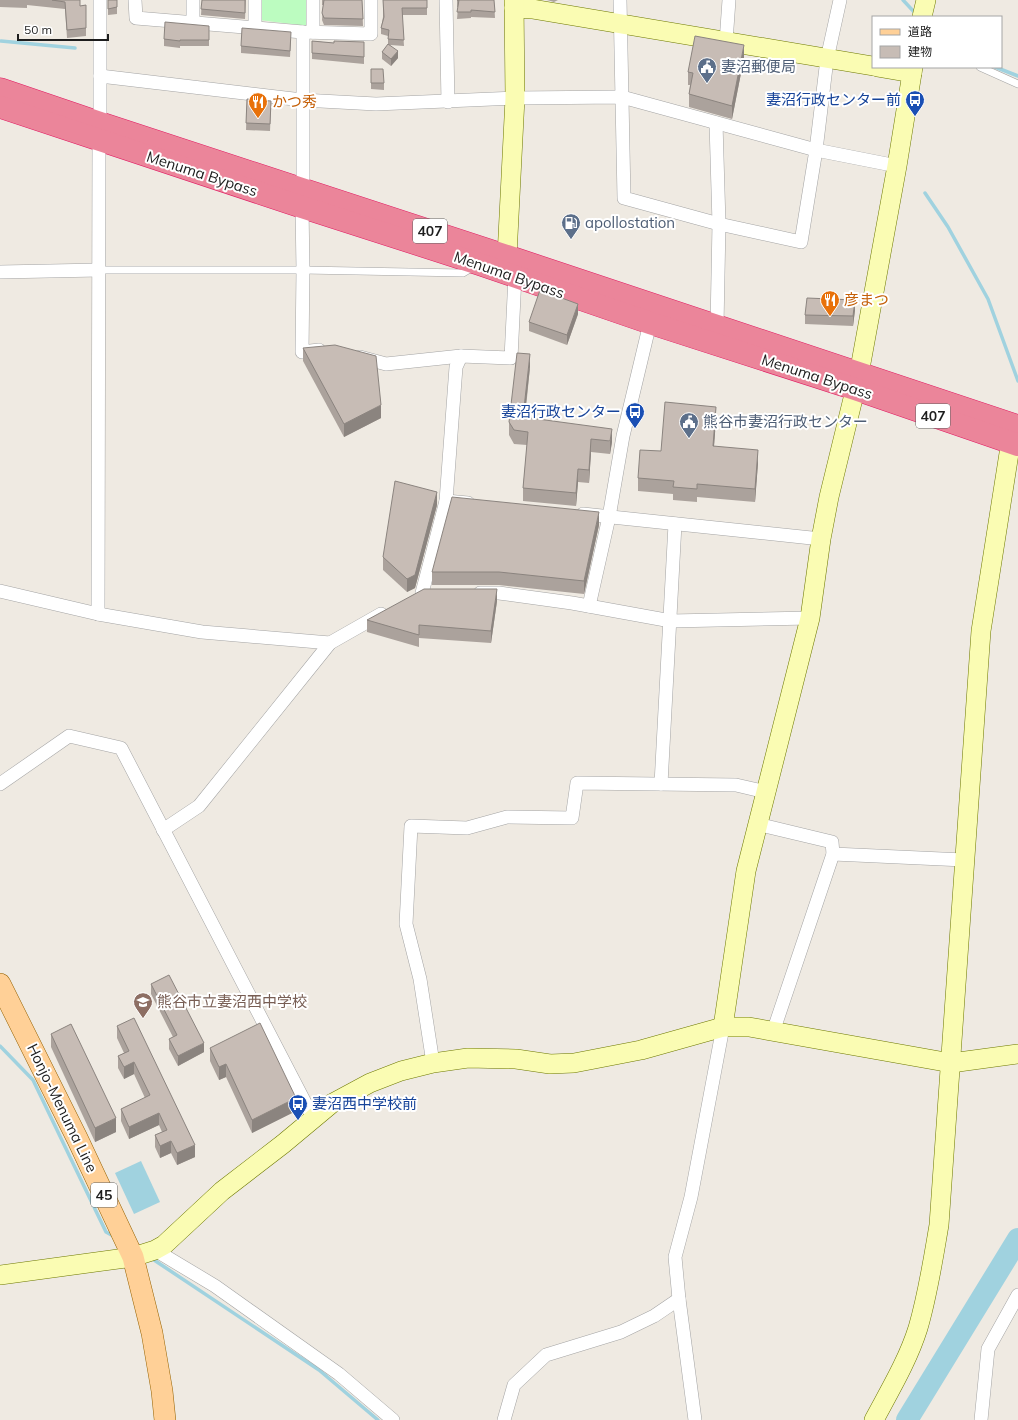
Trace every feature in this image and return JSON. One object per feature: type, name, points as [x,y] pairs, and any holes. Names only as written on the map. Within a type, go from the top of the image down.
[{"type":"highway","name":"Menuma Bypass","points":[[0,89],[100,132]]},
{"type":"highway","name":"Menuma Bypass","points":[[0,107],[100,132],[302,198],[507,256],[717,326],[857,381],[1015,435]]},
{"type":"highway","name":"Menuma Bypass","points":[[302,198],[479,264],[650,323],[857,381]]},
{"type":"main road","name":"Honjo-Menuma Line","points":[[0,984],[77,1138],[132,1257],[152,1333],[162,1391],[165,1420]]},
{"type":"street","points":[[98,614],[100,0]]},
{"type":"street","points":[[135,0],[136,18],[308,32],[370,34],[371,0]]},
{"type":"street","points":[[193,0],[193,22]]},
{"type":"street","points":[[255,0],[255,28]]},
{"type":"street","points":[[313,0],[308,32],[302,100],[302,352],[332,349]]},
{"type":"street","points":[[446,0],[448,102]]},
{"type":"street","points":[[620,0],[624,198],[719,224],[801,242],[816,150],[827,59],[840,0]]},
{"type":"street","points":[[726,42],[729,0]]},
{"type":"street","points":[[922,16],[926,0]]},
{"type":"street","points":[[507,256],[515,98],[514,4],[532,9],[872,66]]},
{"type":"street","points":[[695,1420],[679,1299],[675,1256],[691,1197],[723,1026],[746,871],[810,618],[821,539],[857,381],[897,166],[912,70],[889,68]]},
{"type":"street","points":[[100,76],[302,100],[376,104],[515,98],[622,97],[816,150],[897,166]]},
{"type":"street","points":[[716,123],[719,224],[717,326]]},
{"type":"street","points":[[0,272],[99,270]]},
{"type":"street","points":[[345,353],[386,364],[461,356],[511,358],[515,276]]},
{"type":"street","points":[[589,606],[609,517],[623,436],[650,323]]},
{"type":"street","points":[[437,593],[417,594],[446,501],[456,367],[461,356]]},
{"type":"street","points":[[874,1420],[895,1382],[912,1342],[928,1289],[939,1225],[981,631],[1015,435]]},
{"type":"street","points":[[446,501],[484,505]]},
{"type":"street","points":[[570,513],[821,539]]},
{"type":"street","points":[[661,784],[671,621],[675,524]]},
{"type":"street","points":[[0,591],[98,614],[202,632],[330,643]]},
{"type":"street","points":[[468,593],[499,593],[589,606],[671,621],[810,618]]},
{"type":"street","points":[[163,830],[199,806],[330,643],[394,607]]},
{"type":"street","points":[[0,784],[69,736],[120,748],[313,1118]]},
{"type":"street","points":[[433,1063],[420,979],[406,924],[411,826],[468,828],[507,816],[572,818],[577,783],[736,785],[766,792]]},
{"type":"street","points":[[758,824],[832,842],[833,854],[773,1032]]},
{"type":"street","points":[[833,854],[964,860]]},
{"type":"street","points":[[0,1275],[132,1257],[164,1246],[222,1191],[283,1144],[331,1104],[370,1083],[401,1071],[433,1063],[468,1058],[516,1059],[550,1064],[574,1063],[641,1050],[723,1026],[749,1027],[951,1063],[1018,1054]]},
{"type":"street","points":[[155,1250],[215,1286],[339,1374],[393,1420]]},
{"type":"street","points":[[981,1420],[988,1349],[1018,1295]]},
{"type":"street","points":[[504,1420],[514,1385],[546,1355],[621,1332],[654,1316],[679,1299]]},
{"type":"lane","points":[[982,68],[1018,84]]},
{"type":"lane","points":[[99,270],[303,270],[463,273],[479,264]]},
{"type":"green space","points":[[259,0],[308,0],[308,26],[259,20]]},
{"type":"water","points":[[141,1161],[160,1202],[134,1214],[115,1173]]},
{"type":"building","points":[[52,0],[80,0],[80,6],[86,5],[86,28],[67,30],[65,2]]},
{"type":"building","points":[[108,0],[117,0],[117,7],[108,9]]},
{"type":"building","points":[[202,0],[245,0],[245,13],[201,9]]},
{"type":"building","points":[[324,0],[362,0],[363,19],[324,18],[322,13]]},
{"type":"building","points":[[383,0],[427,0],[427,8],[402,8],[404,40],[388,39],[389,30],[381,28],[384,17]]},
{"type":"building","points":[[459,0],[494,0],[495,12],[471,10],[471,12],[457,12]]},
{"type":"building","points":[[165,22],[209,26],[209,40],[180,41],[164,39]]},
{"type":"building","points":[[242,28],[291,32],[290,51],[241,46]]},
{"type":"building","points":[[695,36],[744,45],[732,106],[689,94],[693,73],[688,72]]},
{"type":"building","points":[[312,41],[334,43],[334,41],[364,42],[364,57],[312,53]]},
{"type":"building","points":[[388,44],[398,51],[391,59],[382,52]]},
{"type":"building","points":[[371,69],[383,69],[384,83],[371,83]]},
{"type":"building","name":"かつ秀","points":[[247,99],[271,101],[270,124],[246,123]]},
{"type":"building","points":[[540,290],[578,304],[567,335],[529,322]]},
{"type":"building","points":[[807,298],[855,300],[853,316],[805,315]]},
{"type":"building","points":[[335,345],[376,356],[381,405],[344,424],[303,348]]},
{"type":"building","points":[[517,353],[530,354],[523,417],[612,429],[610,441],[591,439],[589,470],[578,469],[576,493],[523,488],[528,432],[514,430],[509,422]]},
{"type":"building","name":"熊谷市妻沼行政センター","points":[[665,402],[716,407],[713,446],[758,450],[755,489],[697,484],[697,489],[673,487],[674,481],[638,478],[640,450],[661,451]]},
{"type":"building","points":[[395,481],[437,492],[415,575],[407,579],[383,557]]},
{"type":"building","points":[[452,497],[599,512],[584,581],[499,572],[432,572]]},
{"type":"building","points":[[424,589],[497,589],[491,631],[419,625],[419,635],[367,620]]},
{"type":"building","points":[[169,975],[204,1043],[178,1056],[169,1039],[177,1035],[151,984]]},
{"type":"building","points":[[134,1018],[195,1145],[177,1153],[171,1141],[160,1146],[155,1135],[167,1130],[159,1113],[129,1127],[121,1109],[150,1095],[134,1062],[124,1067],[118,1056],[129,1051],[117,1026]]},
{"type":"building","points":[[260,1023],[296,1098],[252,1120],[226,1064],[219,1067],[210,1048]]},
{"type":"building","points":[[71,1024],[116,1118],[95,1128],[51,1034]]},
{"type":"waterway","points":[[903,0],[916,14]]},
{"type":"waterway","points":[[1,41],[75,48]]},
{"type":"waterway","points":[[998,68],[1018,76]]},
{"type":"waterway","points":[[925,193],[948,227],[988,299],[1018,381]]},
{"type":"waterway","points":[[0,1046],[33,1080],[106,1232],[115,1237]]},
{"type":"waterway","points":[[907,1420],[1018,1239]]},
{"type":"waterway","points":[[151,1258],[319,1370],[378,1420]]},
{"type":"place","name":"妻沼郵便局","points":[[707,84]]},
{"type":"place","name":"妻沼行政センター前","points":[[915,117]]},
{"type":"place","name":"かつ秀","points":[[258,119]]},
{"type":"place","name":"apollostation","points":[[571,240]]},
{"type":"place","name":"彦まつ","points":[[830,317]]},
{"type":"place","name":"妻沼行政センター","points":[[635,429]]},
{"type":"place","name":"熊谷市妻沼行政センター","points":[[689,439]]},
{"type":"place","name":"熊谷市立妻沼西中学校","points":[[143,1019]]},
{"type":"place","name":"妻沼西中学校前","points":[[298,1121]]}]
